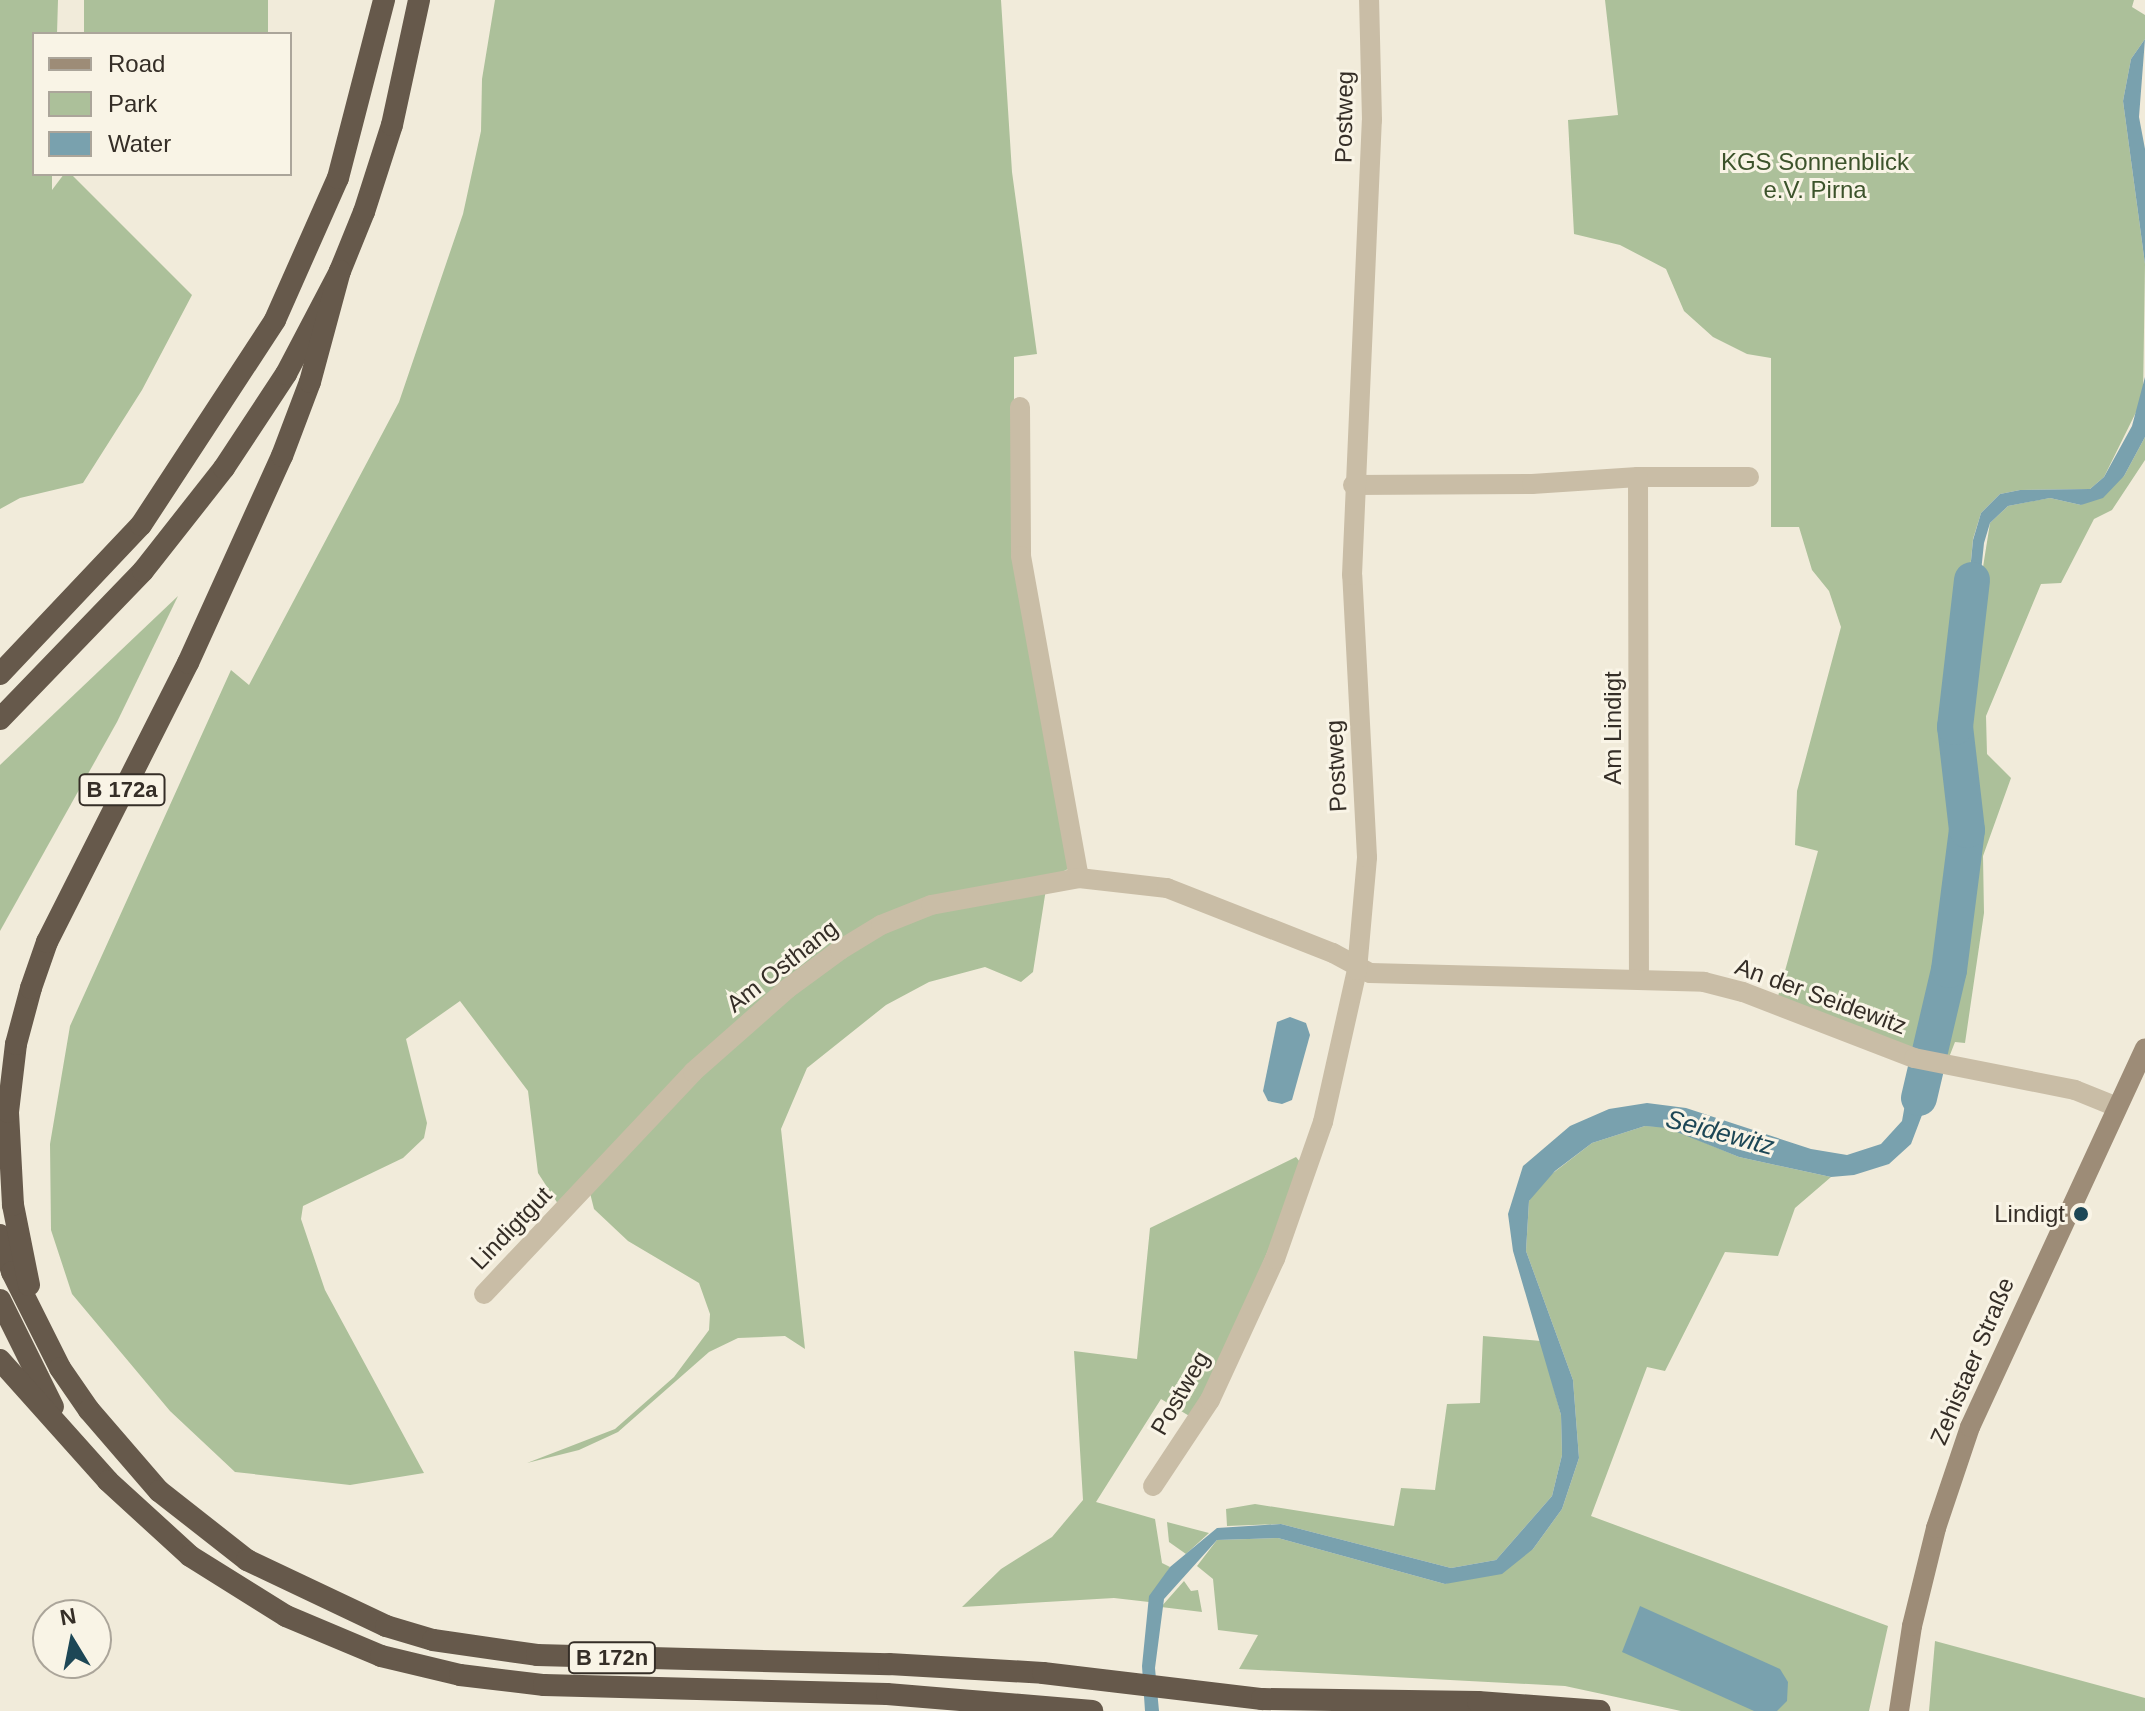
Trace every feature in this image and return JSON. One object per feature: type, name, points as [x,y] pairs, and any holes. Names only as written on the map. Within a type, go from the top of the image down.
[{"type":"highway","points":[[0,674],[141,525],[275,320],[338,178],[384,0]]},
{"type":"highway","name":"B 172a","points":[[38,1329],[9,1159],[16,1044],[31,988],[47,942],[188,663],[282,456],[310,382],[340,271],[392,125],[419,0]]},
{"type":"highway","name":"B 172a","points":[[0,719],[143,571],[224,468],[286,374],[340,271]]},
{"type":"highway","name":"B 172n","points":[[0,1235],[38,1329],[89,1410],[121,1450],[202,1528],[247,1560],[344,1611],[433,1640],[490,1651],[1043,1673],[1262,1699],[1478,1702],[1600,1711]]},
{"type":"highway","name":"B 172n","points":[[0,1300],[71,1440]]},
{"type":"highway","name":"B 172n","points":[[0,1360],[71,1440],[184,1551],[249,1595],[338,1640],[460,1675],[544,1685],[887,1694],[1092,1711]]},
{"type":"highway","name":"B 172n","points":[[1262,1699],[1311,1711]]},
{"type":"main road","name":"Zehistaer Straße","points":[[1899,1711],[1912,1626],[1936,1528],[1970,1427],[2145,1048]]},
{"type":"street","name":"Postweg","points":[[1153,1486],[1210,1400],[1275,1259],[1323,1122],[1357,970],[1367,857],[1352,575],[1353,485],[1372,120],[1369,0]]},
{"type":"street","points":[[1020,407],[1021,556],[1079,878]]},
{"type":"street","points":[[1353,485],[1532,484],[1638,477],[1749,477]]},
{"type":"street","name":"Am Lindigt","points":[[1638,477],[1639,978]]},
{"type":"street","name":"Am Osthang","points":[[576,1198],[693,1072],[787,989],[840,950],[881,925],[931,905],[1079,878],[1167,888],[1333,953],[1357,970]]},
{"type":"street","name":"An der Seidewitz","points":[[1357,970],[1704,982],[1743,992],[1914,1058],[1946,1067],[2075,1090],[2117,1107]]},
{"type":"street","name":"Lindigtgut","points":[[484,1294],[576,1198]]},
{"type":"green space","points":[[0,0],[58,0],[57,32],[32,32],[32,176],[52,176],[52,190],[62,176],[73,176],[192,295],[142,390],[83,483],[20,498],[0,509]]},
{"type":"green space","points":[[84,0],[268,0],[268,32],[84,32]]},
{"type":"green space","points":[[495,0],[1001,0],[1012,172],[1037,354],[1014,357],[1014,565],[1070,868],[1052,877],[991,887],[837,947],[560,1207],[538,1173],[528,1091],[460,1001],[406,1039],[427,1123],[424,1138],[403,1158],[303,1206],[301,1219],[325,1290],[424,1473],[350,1485],[235,1472],[170,1411],[72,1294],[51,1230],[50,1144],[70,1026],[231,670],[249,685],[399,402],[463,214],[481,131],[482,79]]},
{"type":"green space","name":"KGS Sonnenblick e.V. Pirna","points":[[1605,0],[2134,0],[2132,7],[2145,15],[2145,39],[2131,59],[2123,101],[2145,264],[2143,398],[2104,477],[2090,489],[2020,490],[2000,494],[1981,513],[1973,539],[1955,727],[1967,830],[1949,970],[1930,1055],[1777,1000],[1818,851],[1795,845],[1797,791],[1841,627],[1829,591],[1812,570],[1799,527],[1771,527],[1771,358],[1747,354],[1713,337],[1684,311],[1666,269],[1620,245],[1574,234],[1568,120],[1618,115]]},
{"type":"green space","points":[[2145,437],[2145,460],[2112,510],[2094,519],[2061,583],[2041,584],[1986,716],[1987,754],[2011,778],[1983,856],[1984,913],[1965,1043],[1955,1042],[1948,1060],[1942,1058],[1970,897],[1967,668],[1990,523],[2008,506],[2033,501],[2050,498],[2081,505],[2124,476]]},
{"type":"green space","points":[[178,596],[117,722],[0,931],[0,765]]},
{"type":"green space","points":[[1046,889],[1033,972],[1021,982],[985,967],[929,982],[886,1005],[807,1068],[781,1129],[805,1349],[785,1336],[738,1338],[709,1352],[618,1432],[579,1450],[527,1463],[615,1429],[674,1377],[709,1330],[710,1314],[699,1283],[628,1241],[594,1209],[590,1193],[695,1077],[840,956],[931,909]]},
{"type":"green space","points":[[1645,1126],[1667,1127],[1739,1157],[1831,1177],[1795,1208],[1778,1256],[1725,1252],[1665,1371],[1647,1367],[1591,1516],[1888,1626],[1869,1711],[1681,1711],[1565,1686],[1239,1669],[1258,1635],[1218,1630],[1213,1579],[1197,1566],[1217,1540],[1278,1538],[1445,1584],[1533,1549],[1562,1509],[1579,1458],[1573,1380],[1526,1251],[1529,1201],[1540,1183],[1592,1143]]},
{"type":"green space","points":[[1296,1157],[1300,1162],[1274,1236],[1229,1344],[1191,1417],[1161,1399],[1096,1502],[1155,1519],[1162,1563],[1170,1567],[1149,1602],[1114,1598],[962,1607],[1001,1569],[1052,1537],[1083,1500],[1074,1351],[1137,1359],[1150,1228]]},
{"type":"green space","points":[[1483,1336],[1541,1341],[1561,1415],[1562,1455],[1552,1496],[1496,1560],[1451,1568],[1281,1524],[1227,1526],[1226,1509],[1255,1504],[1394,1526],[1401,1488],[1435,1490],[1447,1404],[1480,1403]]},
{"type":"green space","points":[[1167,1522],[1209,1533],[1186,1554],[1169,1542]]},
{"type":"green space","points":[[1184,1581],[1191,1591],[1198,1590],[1202,1612],[1161,1607]]},
{"type":"green space","points":[[1935,1641],[2145,1698],[2145,1711],[1929,1711]]},
{"type":"water","points":[[2145,39],[2139,117],[2145,149],[2145,264],[2123,101],[2131,59]]},
{"type":"water","points":[[2145,377],[2145,437],[2124,476],[2103,498],[2081,505],[2050,498],[2008,506],[1990,523],[1984,543],[1965,725],[1971,777],[1970,897],[1942,1058],[1930,1055],[1949,970],[1967,830],[1955,727],[1973,540],[1981,513],[2000,494],[2020,490],[2090,489],[2104,477],[2132,426]]},
{"type":"water","points":[[1290,1017],[1306,1023],[1310,1035],[1292,1100],[1282,1104],[1268,1101],[1263,1091],[1277,1022]]},
{"type":"water","points":[[1912,1065],[1938,1073],[1911,1144],[1889,1164],[1854,1175],[1831,1177],[1739,1157],[1667,1128],[1645,1126],[1592,1143],[1555,1171],[1529,1201],[1526,1251],[1573,1380],[1579,1458],[1562,1509],[1533,1549],[1502,1574],[1445,1584],[1278,1538],[1217,1540],[1164,1599],[1155,1668],[1159,1711],[1145,1711],[1142,1666],[1149,1596],[1170,1567],[1217,1528],[1281,1524],[1451,1568],[1496,1560],[1552,1496],[1562,1455],[1561,1415],[1513,1251],[1508,1214],[1523,1166],[1570,1126],[1609,1109],[1647,1103],[1686,1108],[1811,1149],[1847,1155],[1881,1144],[1902,1121]]},
{"type":"water","points":[[1640,1606],[1780,1669],[1788,1682],[1787,1701],[1777,1711],[1754,1711],[1622,1652]]},
{"type":"waterway","name":"Seidewitz","points":[[1919,1098],[1949,970],[1967,830],[1955,727],[1972,580]]},
{"type":"place","name":"Lindigt","points":[[2081,1214]]}]
